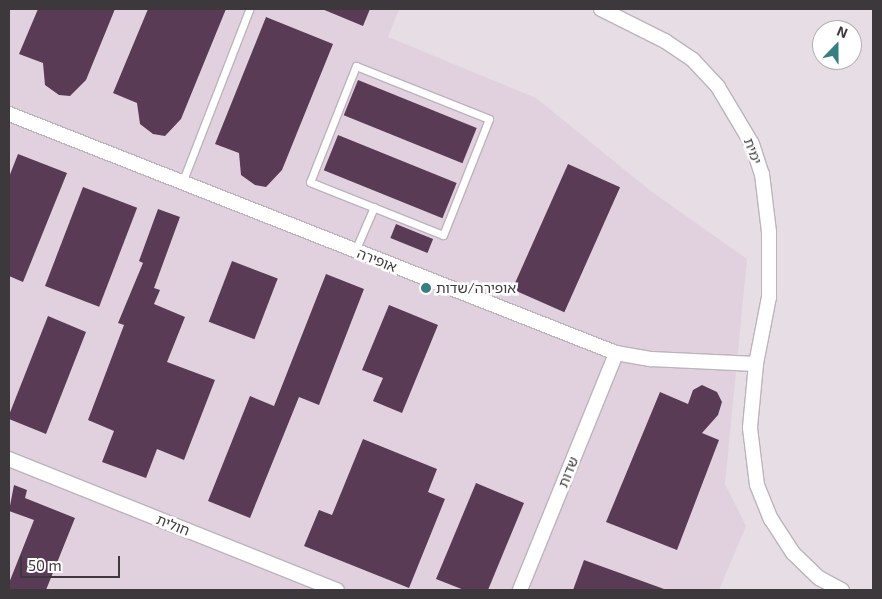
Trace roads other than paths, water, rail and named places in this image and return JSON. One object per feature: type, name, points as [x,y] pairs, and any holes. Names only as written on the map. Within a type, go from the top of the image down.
[{"type":"street","name":"ימית","points":[[601,9],[665,41],[693,60],[718,87],[752,144],[762,174],[769,232],[769,298],[756,364],[750,428],[757,485],[771,519],[793,553],[819,578],[842,590]]},
{"type":"street","name":"אופירה","points":[[9,114],[616,353],[651,359],[756,364]]},
{"type":"street","name":"שדות","points":[[520,590],[616,353]]},
{"type":"street","name":"חולית","points":[[9,460],[337,590]]},
{"type":"lane","points":[[182,183],[249,10]]},
{"type":"lane","points":[[356,66],[489,119],[443,234],[374,207],[310,182],[356,66]]},
{"type":"lane","points":[[355,251],[374,207]]},
{"type":"place","name":"אופירה/שדות","points":[[426,288]]}]
